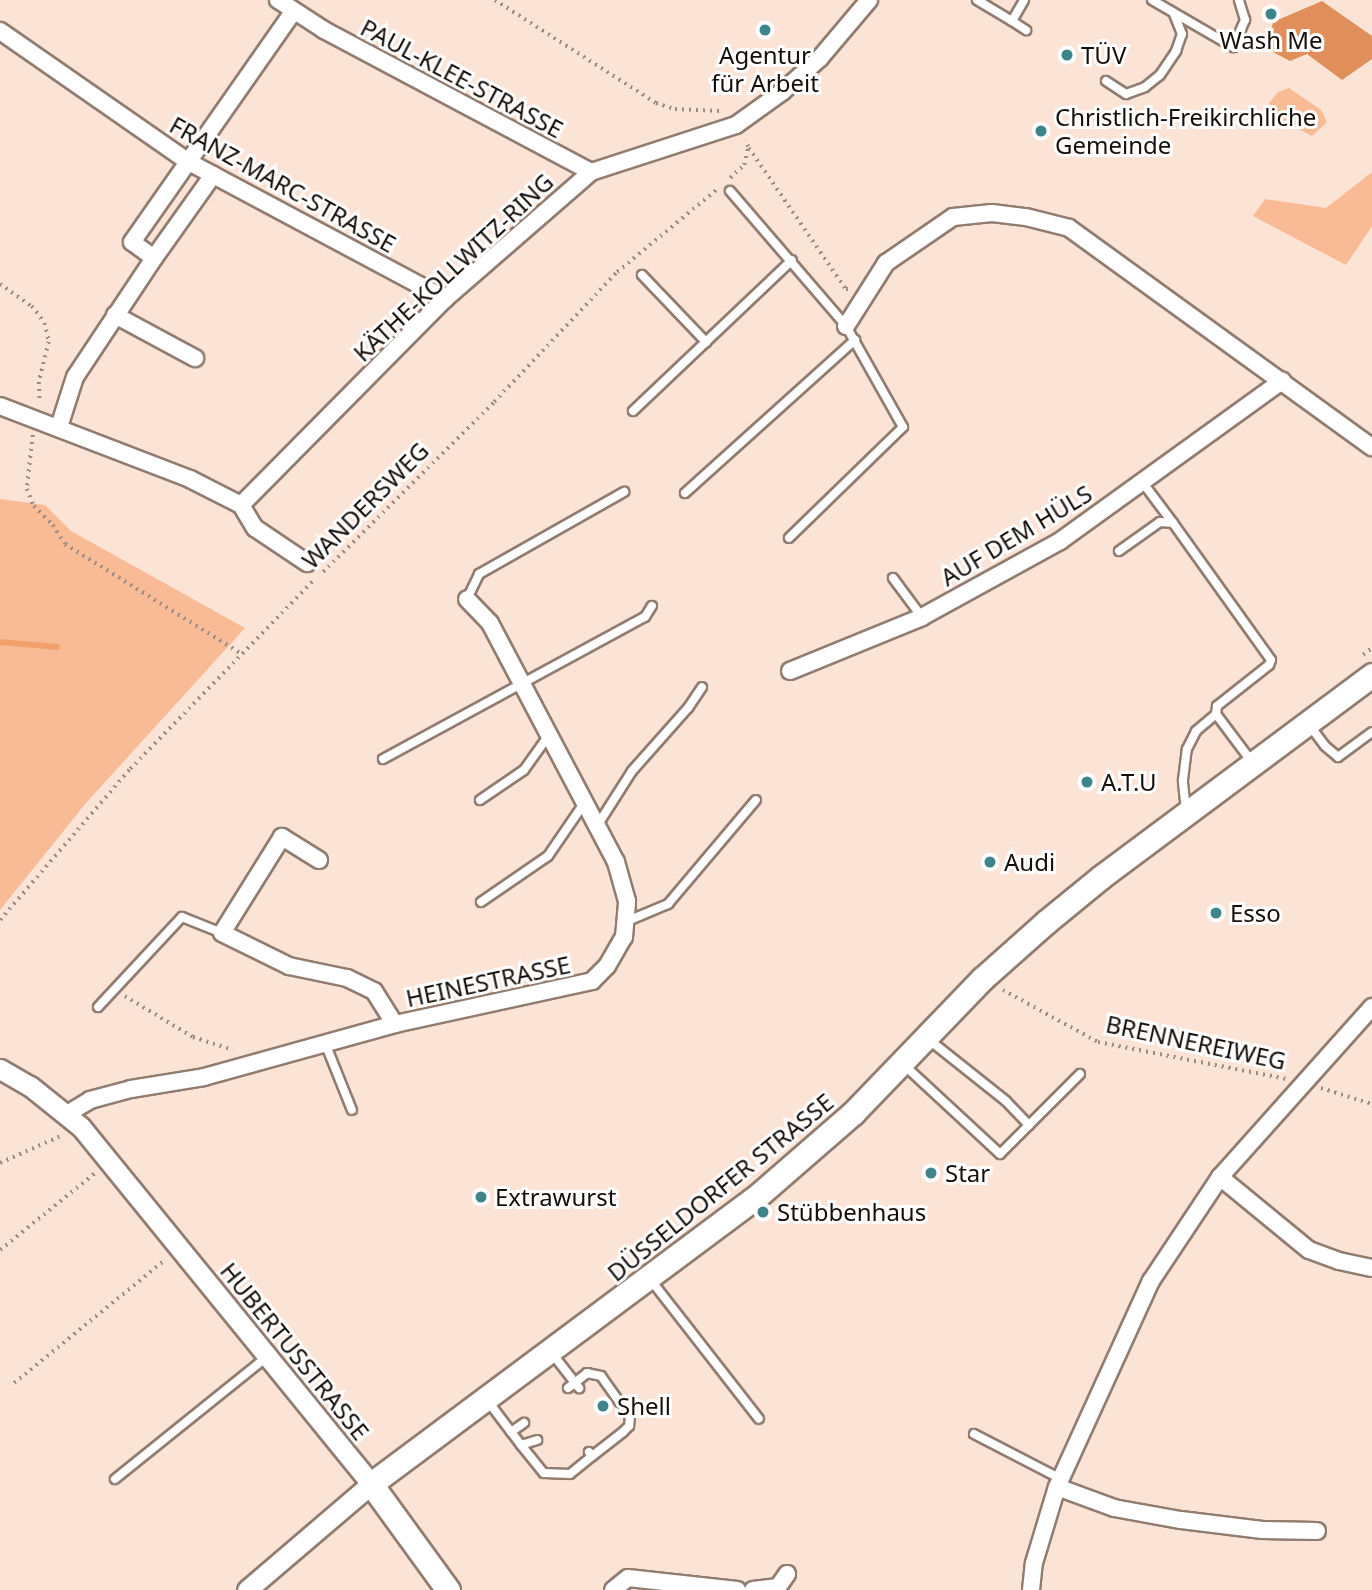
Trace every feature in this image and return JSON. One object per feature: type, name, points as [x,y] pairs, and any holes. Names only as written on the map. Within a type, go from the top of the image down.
[{"type":"main road","name":"DÜSSELDORFER STRASSE","points":[[372,1484],[650,1279],[796,1165],[901,1063],[982,979],[1101,877],[1372,675]]},
{"type":"main road","points":[[372,1484],[448,1590]]},
{"type":"street","name":"PAUL-KLEE-STRASSE","points":[[278,0],[444,96],[591,172]]},
{"type":"street","name":"KÄTHE-KOLLWITZ-RING","points":[[241,505],[445,299],[591,172],[736,125],[782,92],[820,58],[869,0]]},
{"type":"street","points":[[154,258],[132,242],[294,11]]},
{"type":"street","name":"FRANZ-MARC-STRASSE","points":[[0,31],[187,161],[445,299]]},
{"type":"street","points":[[48,423],[115,315],[213,175]]},
{"type":"street","points":[[846,326],[886,263],[953,217],[992,213],[1026,217],[1069,228],[1372,447]]},
{"type":"street","points":[[115,315],[195,358]]},
{"type":"street","name":"AUF DEM HÜLS","points":[[790,671],[922,617],[1060,541],[1282,381]]},
{"type":"street","points":[[0,406],[190,479],[241,505],[255,527],[307,563]]},
{"type":"street","name":"HEINESTRASSE","points":[[74,1121],[90,1100],[131,1089],[204,1077],[396,1024],[593,981],[607,966],[624,937],[627,901],[616,862],[490,623],[467,599]]},
{"type":"street","points":[[319,860],[282,837],[222,933],[289,966],[347,978],[374,990],[396,1024]]},
{"type":"street","points":[[1031,1590],[1034,1563],[1059,1483],[1151,1281],[1220,1177],[1372,1007]]},
{"type":"street","name":"HUBERTUSSTRASSE","points":[[0,1069],[74,1121],[110,1160],[372,1484]]},
{"type":"street","points":[[1220,1177],[1309,1250],[1339,1261],[1372,1268]]},
{"type":"street","points":[[1059,1483],[1114,1508],[1262,1530],[1317,1531]]},
{"type":"street","name":"DÜSSELDORFER STRASSE","points":[[247,1590],[372,1484]]},
{"type":"street","points":[[753,1590],[778,1587],[787,1574]]},
{"type":"street","points":[[613,1590],[628,1578],[737,1590]]},
{"type":"lane","points":[[977,0],[1026,30]]},
{"type":"lane","points":[[1012,21],[1024,0]]},
{"type":"lane","points":[[1152,0],[1233,47],[1245,20],[1239,0]]},
{"type":"lane","points":[[1106,81],[1126,94],[1145,87],[1160,75],[1176,51],[1182,34],[1174,14]]},
{"type":"lane","points":[[730,191],[846,326],[903,427],[789,538]]},
{"type":"lane","points":[[634,411],[792,260]]},
{"type":"lane","points":[[642,275],[706,342]]},
{"type":"lane","points":[[685,493],[855,340]]},
{"type":"lane","points":[[1143,483],[1271,660],[1269,665],[1222,700],[1217,706],[1216,714],[1196,731],[1187,749],[1183,780],[1186,815]]},
{"type":"lane","name":"HEINESTRASSE","points":[[467,599],[478,574],[624,492]]},
{"type":"lane","points":[[1119,551],[1160,522],[1172,523]]},
{"type":"lane","points":[[893,578],[922,617]]},
{"type":"lane","points":[[383,759],[521,681],[645,617],[652,606]]},
{"type":"lane","points":[[597,826],[632,771],[688,708],[702,687]]},
{"type":"lane","points":[[1216,714],[1253,765]]},
{"type":"lane","points":[[1308,724],[1325,746],[1338,757],[1372,732]]},
{"type":"lane","points":[[480,800],[524,770],[549,735]]},
{"type":"lane","points":[[625,922],[668,904],[756,800]]},
{"type":"lane","points":[[481,902],[548,856],[585,802]]},
{"type":"lane","points":[[98,1007],[182,917],[222,933]]},
{"type":"lane","points":[[925,1038],[997,1094],[1029,1125]]},
{"type":"lane","points":[[325,1043],[352,1110]]},
{"type":"lane","points":[[901,1063],[1000,1154],[1080,1074]]},
{"type":"lane","points":[[650,1279],[759,1419]]},
{"type":"lane","points":[[487,1400],[544,1473],[570,1474],[590,1454],[623,1432],[629,1426],[631,1417],[601,1376],[587,1373],[574,1386],[551,1352]]},
{"type":"lane","points":[[115,1479],[268,1356]]},
{"type":"lane","points":[[511,1432],[524,1423]]},
{"type":"lane","points":[[974,1434],[1059,1483]]},
{"type":"lane","points":[[521,1445],[537,1440]]},
{"type":"path","points":[[495,0],[656,103],[675,110],[722,112],[736,125],[748,147],[846,289],[869,289]]},
{"type":"path","name":"WANDERSWEG","points":[[0,920],[130,769],[240,653],[494,402],[617,272],[744,165],[748,147]]},
{"type":"path","points":[[0,284],[32,306],[45,323],[49,342],[39,382],[40,405],[48,423],[27,489],[34,506],[54,525],[65,544],[240,653]]},
{"type":"path","name":"BRENNEREIWEG","points":[[982,979],[1098,1042],[1306,1083],[1372,1104]]},
{"type":"path","points":[[114,990],[193,1037],[262,1059]]},
{"type":"path","points":[[0,1163],[74,1121]]},
{"type":"path","points":[[0,1250],[110,1160]]},
{"type":"path","points":[[14,1383],[181,1247]]},
{"type":"shaded area","points":[[1322,1],[1372,36],[1372,59],[1342,80],[1307,54],[1290,61],[1267,49],[1273,22]]},
{"type":"shaded area","points":[[1289,88],[1321,110],[1327,122],[1312,136],[1273,115],[1269,103],[1278,92]]},
{"type":"shaded area","points":[[1372,172],[1372,226],[1346,265],[1253,216],[1265,199],[1326,208]]},
{"type":"shaded area","points":[[0,499],[45,505],[71,531],[245,628],[86,803],[0,910]]},
{"type":"waterway","points":[[0,642],[57,647]]},
{"type":"place","name":"Wash Me","points":[[1271,14]]},
{"type":"place","name":"Agentur für Arbeit","points":[[765,30]]},
{"type":"place","name":"TÜV","points":[[1067,55]]},
{"type":"place","name":"Christlich-Freikirchliche Gemeinde","points":[[1041,131]]},
{"type":"place","name":"A.T.U","points":[[1087,782]]},
{"type":"place","name":"Audi","points":[[990,862]]},
{"type":"place","name":"Esso","points":[[1216,913]]},
{"type":"place","name":"Star","points":[[931,1173]]},
{"type":"place","name":"Extrawurst","points":[[481,1197]]},
{"type":"place","name":"Stübbenhaus","points":[[763,1212]]},
{"type":"place","name":"Shell","points":[[603,1406]]}]
